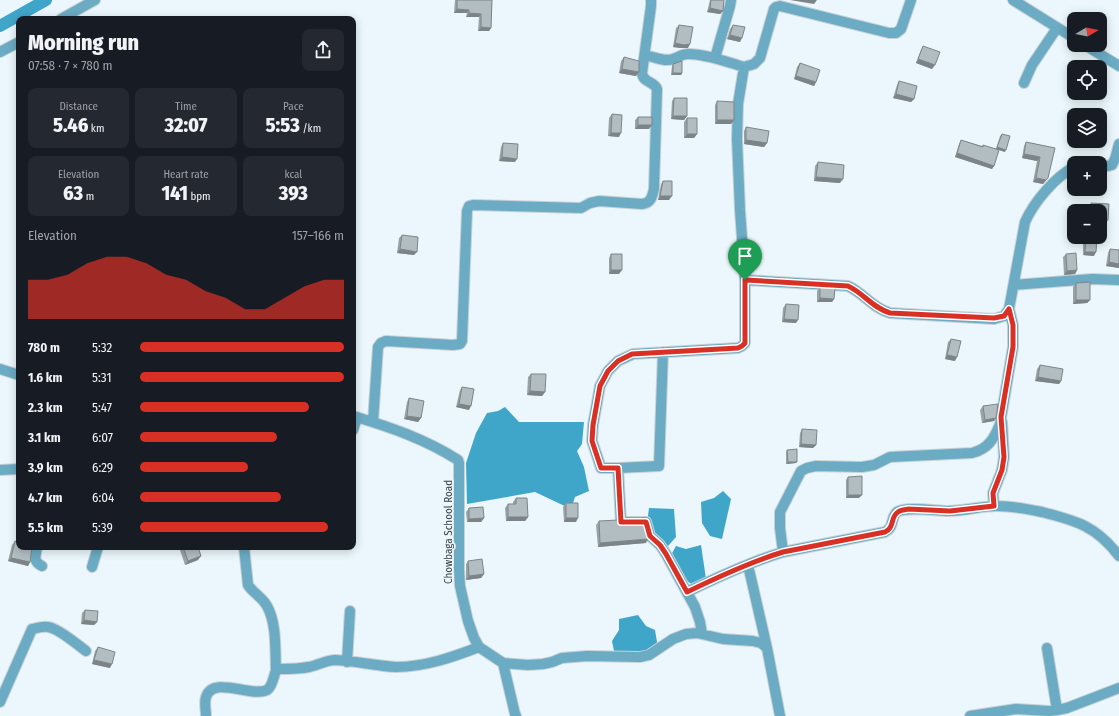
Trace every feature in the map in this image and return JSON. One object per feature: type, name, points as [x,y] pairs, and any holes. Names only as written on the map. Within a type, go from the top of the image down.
[{"type":"street","points":[[66,16],[95,0]]},
{"type":"street","points":[[373,422],[378,347],[381,343],[386,341],[453,345],[460,344],[462,341],[468,206],[581,208],[594,202],[642,204],[648,203],[652,198],[654,189],[657,89],[652,83],[642,78],[651,0]]},
{"type":"street","points":[[715,58],[731,0]]},
{"type":"street","points":[[645,55],[668,60],[674,59],[683,54],[689,54],[715,58],[744,67],[754,64],[760,58],[774,9],[776,7],[780,6],[890,33],[896,33],[901,29],[911,0]]},
{"type":"street","points":[[1013,0],[1067,34]]},
{"type":"street","points":[[1024,83],[1032,65],[1057,28]]},
{"type":"street","points":[[0,52],[16,44]]},
{"type":"street","points":[[1096,52],[1119,66]]},
{"type":"street","points":[[663,352],[659,466],[601,468],[592,441],[593,425],[600,386],[608,371],[618,361],[632,354],[663,352],[738,348],[745,343],[745,280],[737,139],[738,104],[744,67]]},
{"type":"street","points":[[1107,166],[1112,165],[1119,144]]},
{"type":"street","points":[[745,280],[848,286],[857,290],[880,310],[890,313],[994,318],[1004,316],[1009,309],[1025,222],[1036,202],[1067,172]]},
{"type":"street","points":[[1014,285],[1092,279],[1119,280]]},
{"type":"street","points":[[783,552],[780,512],[801,471],[816,466],[862,467],[874,465],[890,457],[972,453],[980,451],[990,444],[996,436],[1001,417],[1013,347],[1013,325],[1009,309]]},
{"type":"street","points":[[0,369],[16,374]]},
{"type":"street","name":"Chowbaga School Road","points":[[356,416],[413,436],[454,458],[459,463],[460,586],[468,621],[479,647]]},
{"type":"street","points":[[994,506],[993,493],[1002,470],[1004,457],[1001,417]]},
{"type":"street","points":[[618,468],[621,522],[646,522],[650,536],[660,545],[666,554],[687,592],[698,615],[702,634]]},
{"type":"street","points":[[1,470],[16,469]]},
{"type":"street","points":[[687,592],[748,565],[783,552],[885,532],[892,527],[894,516],[898,512],[908,509],[950,511],[994,506],[1011,506],[1078,522],[1095,532],[1112,546],[1119,556]]},
{"type":"street","points":[[37,550],[35,560],[42,566]]},
{"type":"street","points":[[92,567],[97,550]]},
{"type":"street","points":[[206,716],[206,697],[211,690],[223,688],[259,692],[266,690],[271,686],[276,671],[274,627],[271,614],[265,603],[251,590],[248,584],[244,550]]},
{"type":"street","points":[[748,565],[767,648],[780,716]]},
{"type":"street","points":[[347,662],[350,611]]},
{"type":"street","points":[[0,702],[32,629],[48,627],[56,630],[74,641],[86,651]]},
{"type":"street","points":[[276,671],[279,669],[302,669],[328,661],[410,666],[441,661],[479,647],[503,662],[528,664],[543,664],[569,657],[640,657],[649,655],[673,639],[686,634],[697,633],[723,639],[753,641],[761,643],[767,648]]},
{"type":"street","points":[[1047,648],[1057,710]]},
{"type":"street","points":[[503,662],[516,716]]},
{"type":"street","points":[[970,716],[1016,709],[1057,710],[1067,708],[1119,688]]},
{"type":"water","points":[[505,407],[519,422],[584,422],[582,444],[577,451],[584,467],[589,491],[575,497],[571,509],[535,492],[467,504],[466,463],[476,433],[487,413],[498,411]]},
{"type":"water","points":[[723,491],[731,499],[722,539],[710,536],[702,523],[701,502],[714,498]]},
{"type":"water","points":[[649,508],[674,509],[676,537],[668,546],[655,543],[647,523]]},
{"type":"water","points":[[701,545],[706,579],[696,588],[680,575],[671,555],[676,546],[686,549]]},
{"type":"water","points":[[638,615],[646,626],[655,630],[658,648],[628,657],[614,651],[612,641],[619,630],[619,619]]},
{"type":"building","points":[[457,0],[492,0],[491,28],[481,27],[481,14],[469,13],[469,10],[457,9]]},
{"type":"building","points":[[711,0],[724,0],[723,11],[710,8]]},
{"type":"building","points":[[679,25],[693,27],[690,44],[684,45],[675,43]]},
{"type":"building","points":[[733,25],[745,27],[742,38],[730,35]]},
{"type":"building","points":[[923,46],[940,52],[935,65],[918,59]]},
{"type":"building","points":[[624,57],[639,61],[639,72],[622,69]]},
{"type":"building","points":[[682,61],[682,73],[673,73],[673,64]]},
{"type":"building","points":[[800,63],[820,70],[816,82],[796,76]]},
{"type":"building","points":[[899,81],[917,86],[914,99],[896,94]]},
{"type":"building","points":[[674,98],[687,98],[687,116],[673,116]]},
{"type":"building","points":[[717,101],[734,102],[734,120],[717,120]]},
{"type":"building","points":[[612,114],[622,115],[621,133],[611,133]]},
{"type":"building","points":[[638,117],[652,117],[652,125],[638,125]]},
{"type":"building","points":[[687,118],[697,118],[697,134],[687,134]]},
{"type":"building","points":[[746,127],[769,131],[767,143],[746,140]]},
{"type":"building","points":[[1002,134],[1010,136],[1006,150],[997,147]]},
{"type":"building","points":[[961,140],[999,150],[994,166],[957,153]]},
{"type":"building","points":[[1026,142],[1055,148],[1048,178],[1046,180],[1036,178],[1040,157],[1024,154]]},
{"type":"building","points":[[503,143],[518,144],[517,159],[502,157]]},
{"type":"building","points":[[818,162],[844,165],[843,179],[816,177]]},
{"type":"building","points":[[663,181],[672,181],[672,196],[660,196]]},
{"type":"building","points":[[1091,203],[1109,204],[1108,220],[1107,204]]},
{"type":"building","points":[[402,235],[418,237],[417,252],[400,249]]},
{"type":"building","points":[[1086,244],[1097,244],[1096,252],[1085,252]]},
{"type":"building","points":[[1110,249],[1119,250],[1119,264],[1109,262]]},
{"type":"building","points":[[1076,253],[1077,270],[1067,271],[1066,254]]},
{"type":"building","points":[[611,254],[622,254],[622,270],[611,270]]},
{"type":"building","points":[[1090,282],[1090,300],[1076,300],[1076,283]]},
{"type":"building","points":[[820,287],[835,288],[834,299],[820,298]]},
{"type":"building","points":[[786,304],[799,305],[798,320],[784,319]]},
{"type":"building","points":[[951,339],[961,341],[957,357],[947,355]]},
{"type":"building","points":[[1040,365],[1063,369],[1061,381],[1038,377]]},
{"type":"building","points":[[531,374],[546,374],[545,392],[530,391]]},
{"type":"building","points":[[462,387],[474,389],[471,406],[459,404]]},
{"type":"building","points":[[409,398],[424,401],[421,418],[407,416]]},
{"type":"building","points":[[998,404],[996,418],[985,420],[983,406]]},
{"type":"building","points":[[802,429],[817,430],[816,445],[801,444]]},
{"type":"building","points":[[797,449],[797,462],[788,462],[787,450]]},
{"type":"building","points":[[862,476],[862,495],[848,495],[848,477]]},
{"type":"building","points":[[516,498],[527,498],[528,517],[508,517],[508,504],[516,504]]},
{"type":"building","points":[[566,503],[578,503],[578,518],[566,518]]},
{"type":"building","points":[[483,507],[484,518],[469,519],[469,508]]},
{"type":"building","points":[[618,520],[620,524],[644,525],[648,539],[600,543],[599,521]]},
{"type":"building","points":[[15,541],[16,550],[32,550],[30,562],[11,558]]},
{"type":"building","points":[[184,550],[199,550],[201,556],[188,561]]},
{"type":"building","points":[[482,559],[484,574],[469,576],[468,561]]},
{"type":"building","points":[[85,610],[98,611],[97,622],[84,620]]},
{"type":"building","points":[[98,647],[115,652],[112,664],[94,660]]},
{"type":"waterway","points":[[18,16],[46,0]]},
{"type":"waterway","points":[[0,26],[16,17]]},
{"type":"route","points":[[745,280],[839,284],[848,286],[857,290],[880,310],[890,313],[994,318],[1004,316],[1009,309],[1013,325],[1013,347],[1001,417],[1004,457],[1002,470],[993,493],[994,506],[950,511],[908,509],[898,512],[894,516],[892,527],[885,532],[876,535],[783,552],[722,576],[687,592],[666,554],[660,545],[650,536],[646,522],[621,522],[618,468],[601,468],[592,441],[593,425],[600,386],[608,371],[618,361],[632,354],[738,348],[742,346],[745,343],[745,280]]}]
